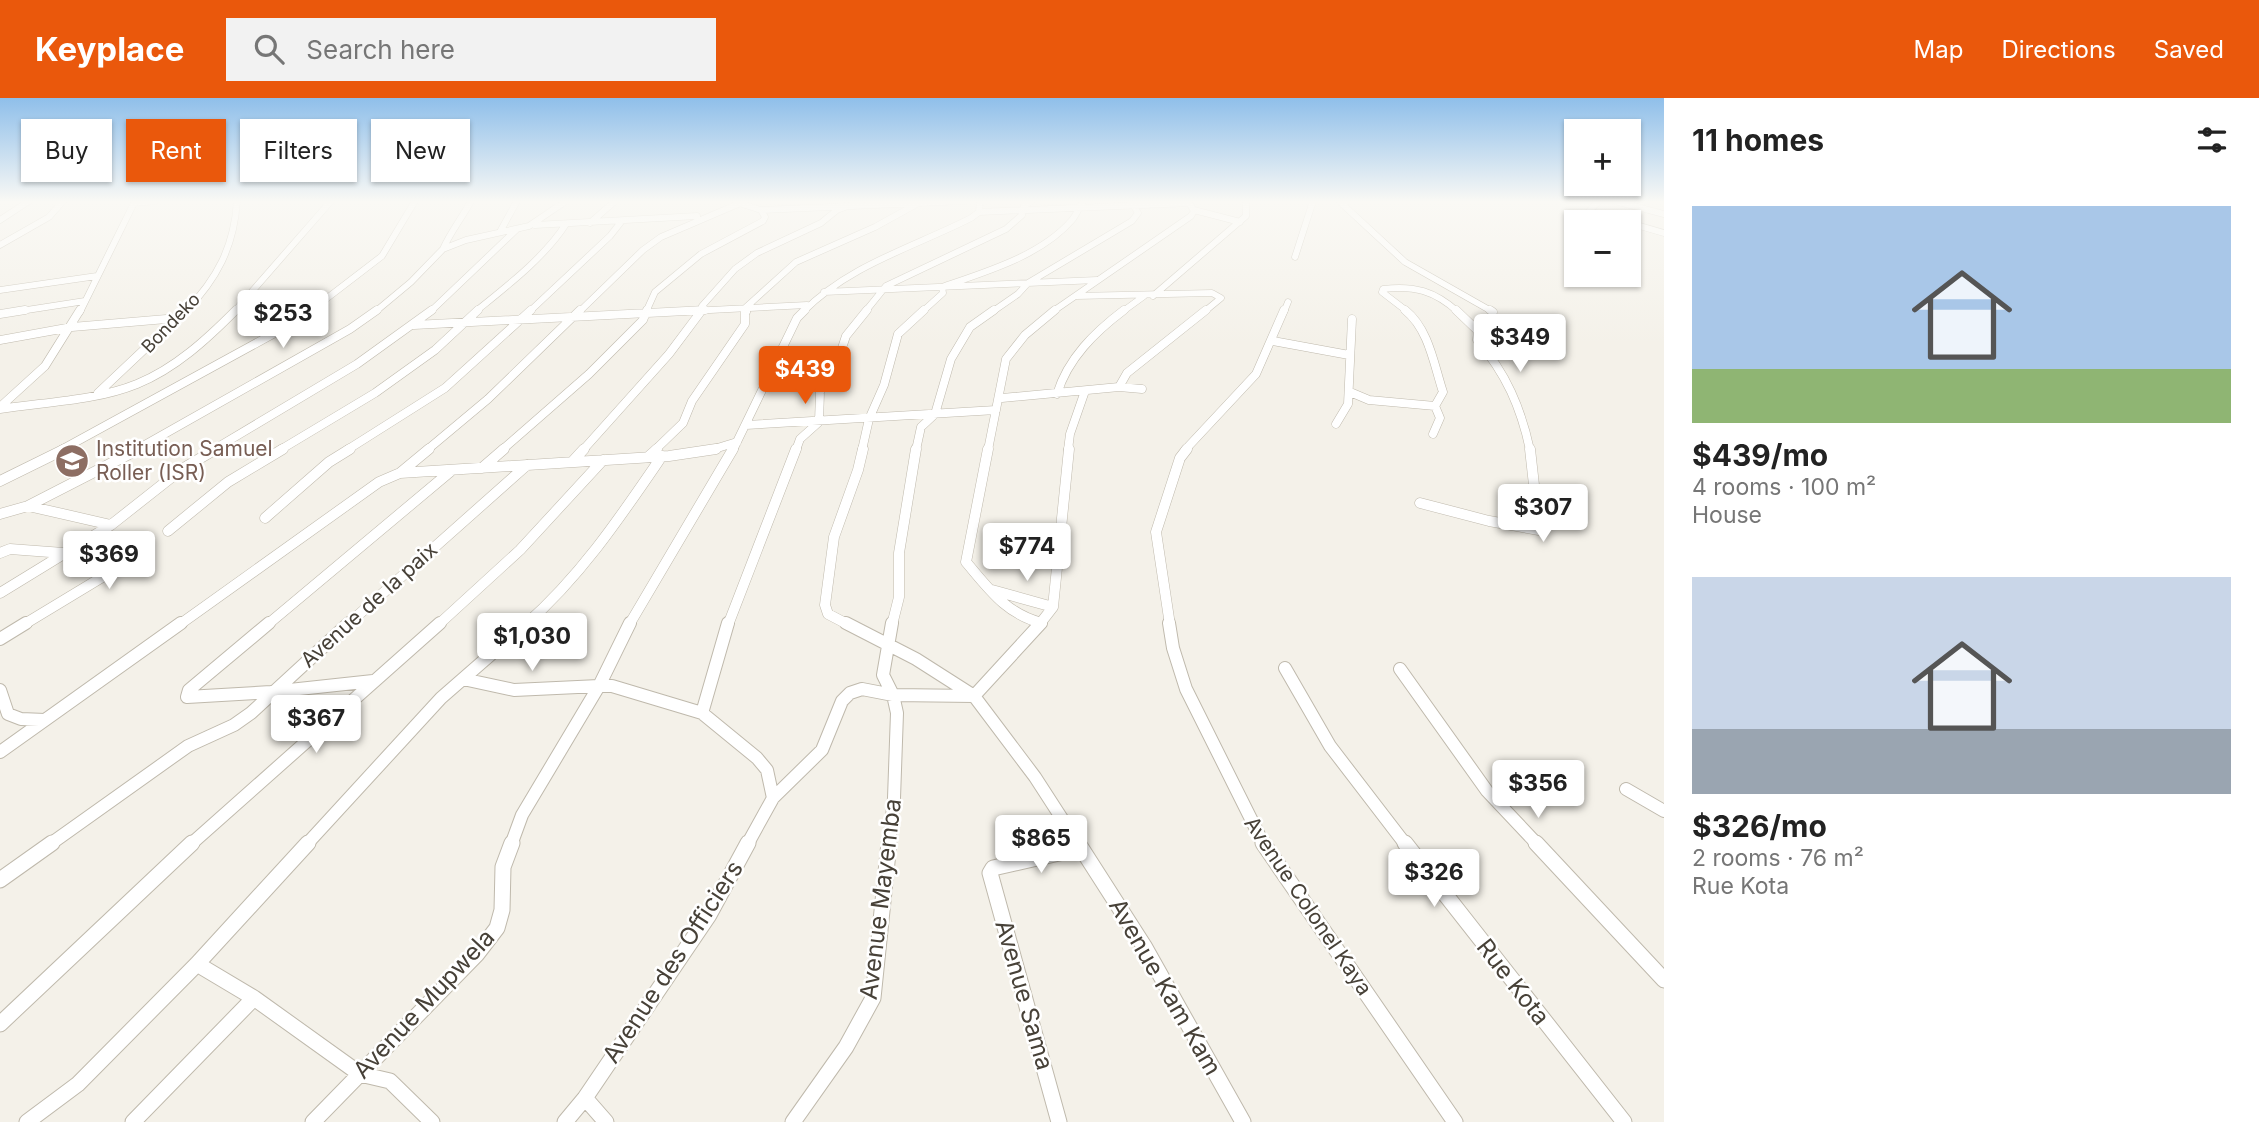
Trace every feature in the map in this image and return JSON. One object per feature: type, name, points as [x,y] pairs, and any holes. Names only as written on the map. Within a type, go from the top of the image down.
[{"type":"street","points":[[0,408],[46,366],[72,327],[111,249]]},
{"type":"street","name":"Bondeko","points":[[98,393],[155,343],[207,286],[223,261],[227,249]]},
{"type":"street","points":[[0,408],[98,393],[150,379],[194,349],[236,308],[289,249]]},
{"type":"street","points":[[0,481],[102,430],[293,323],[356,278],[382,256],[386,249]]},
{"type":"street","points":[[0,514],[28,506],[138,450],[350,329],[402,289],[443,249]]},
{"type":"street","points":[[0,593],[111,525],[182,469],[357,364],[414,325],[446,299],[497,249]]},
{"type":"street","points":[[168,531],[228,482],[391,382],[435,350],[546,249]]},
{"type":"street","points":[[265,518],[329,462],[453,382],[596,249]]},
{"type":"street","points":[[0,752],[379,482],[400,473],[488,399],[645,249]]},
{"type":"street","points":[[482,468],[589,374],[643,320],[655,292],[711,249]]},
{"type":"street","points":[[572,462],[669,354],[702,311],[702,306],[734,269],[766,249]]},
{"type":"street","points":[[744,309],[798,261],[825,249]]},
{"type":"street","points":[[414,325],[807,305],[881,257],[901,249]]},
{"type":"street","points":[[702,713],[721,642],[800,439],[818,422],[820,392],[837,363],[846,335],[886,286],[964,249]]},
{"type":"street","points":[[942,287],[1030,249]]},
{"type":"street","name":"Avenue Mayemba","points":[[793,1122],[829,1074],[865,1018],[873,998],[894,798],[897,713],[894,695],[883,676],[899,597],[899,553],[910,477],[921,427],[935,414],[951,359],[970,327],[1018,294],[1028,282],[1084,249]]},
{"type":"street","points":[[1042,623],[1025,620],[1010,612],[966,562],[996,410],[1002,398],[1004,366],[1020,338],[1145,249]]},
{"type":"street","points":[[1153,296],[1209,249]]},
{"type":"street","points":[[1295,257],[1298,249]]},
{"type":"street","points":[[1391,249],[1405,262],[1493,312]]},
{"type":"street","points":[[0,290],[97,276]]},
{"type":"street","points":[[824,292],[1097,281]]},
{"type":"street","points":[[1420,503],[1489,521],[1539,530],[1537,478],[1515,394],[1493,355],[1477,340],[1478,331],[1445,298],[1433,292],[1413,286],[1383,289],[1382,292],[1413,316],[1427,341],[1443,392],[1435,406]]},
{"type":"street","name":"Avenue Kam Kam","points":[[942,287],[943,293],[898,334],[884,385],[869,419],[858,470],[834,537],[825,605],[828,614],[916,659],[974,696],[1035,777],[1144,946],[1243,1122]]},
{"type":"street","points":[[1076,296],[1212,293],[1221,298],[1127,373],[1119,387]]},
{"type":"street","points":[[1057,394],[1064,373],[1086,345],[1102,327],[1143,296]]},
{"type":"street","points":[[0,314],[85,301]]},
{"type":"street","name":"Avenue Colonel Kaya","points":[[1289,302],[1256,374],[1228,407],[1191,442],[1180,458],[1156,532],[1173,648],[1186,689],[1257,835],[1455,1122]]},
{"type":"street","name":"Avenue Mupwela","points":[[313,1122],[477,954],[497,928],[502,910],[503,867],[522,815],[598,686],[618,642],[677,548],[737,442],[797,318],[807,305]]},
{"type":"street","points":[[648,457],[683,424],[692,401],[745,324],[747,312],[744,309]]},
{"type":"street","points":[[0,340],[72,327],[178,318]]},
{"type":"street","points":[[1336,424],[1348,404],[1350,392],[1352,319]]},
{"type":"street","points":[[1273,341],[1349,355]]},
{"type":"street","points":[[1002,398],[1119,387],[1142,389]]},
{"type":"street","points":[[894,695],[974,696],[1042,623],[1053,607],[1070,434],[1085,391]]},
{"type":"street","points":[[1350,392],[1382,402],[1435,406]]},
{"type":"street","points":[[1433,434],[1440,418],[1435,406]]},
{"type":"street","points":[[746,425],[996,410]]},
{"type":"street","points":[[400,473],[662,456],[705,452],[737,442]]},
{"type":"street","points":[[27,1122],[78,1084],[197,964],[441,698],[533,618],[567,584],[602,544],[662,456]]},
{"type":"street","points":[[0,1024],[61,963],[373,681],[501,571],[603,460]]},
{"type":"street","name":"Avenue de la paix","points":[[0,880],[188,746],[234,725],[251,713],[271,692],[527,465]]},
{"type":"street","points":[[373,681],[271,692],[187,697],[189,690],[451,470]]},
{"type":"street","points":[[28,506],[111,525]]},
{"type":"street","points":[[0,552],[67,552],[117,557],[117,562],[104,576],[0,639]]},
{"type":"street","points":[[992,590],[1053,607]]},
{"type":"street","name":"Rue Kota","points":[[1285,668],[1330,746],[1506,974],[1625,1122]]},
{"type":"street","points":[[1400,669],[1487,790],[1664,980]]},
{"type":"street","points":[[463,679],[514,690],[612,686],[702,713],[757,758],[767,771],[773,798]]},
{"type":"street","name":"Avenue des Officiers","points":[[565,1122],[585,1098],[709,915],[773,798],[822,750],[842,701],[850,693],[862,689],[894,695]]},
{"type":"street","points":[[0,690],[8,714],[21,719],[45,720]]},
{"type":"street","points":[[1626,789],[1664,811]]},
{"type":"street","name":"Avenue Sama","points":[[1059,1122],[990,873],[993,868],[1082,848]]},
{"type":"street","points":[[197,964],[254,998],[360,1074],[390,1081],[432,1122]]},
{"type":"street","points":[[133,1122],[254,998]]},
{"type":"street","points":[[585,1098],[607,1122]]},
{"type":"place","name":"Institution Samuel Roller (ISR)","points":[[72,461]]}]
